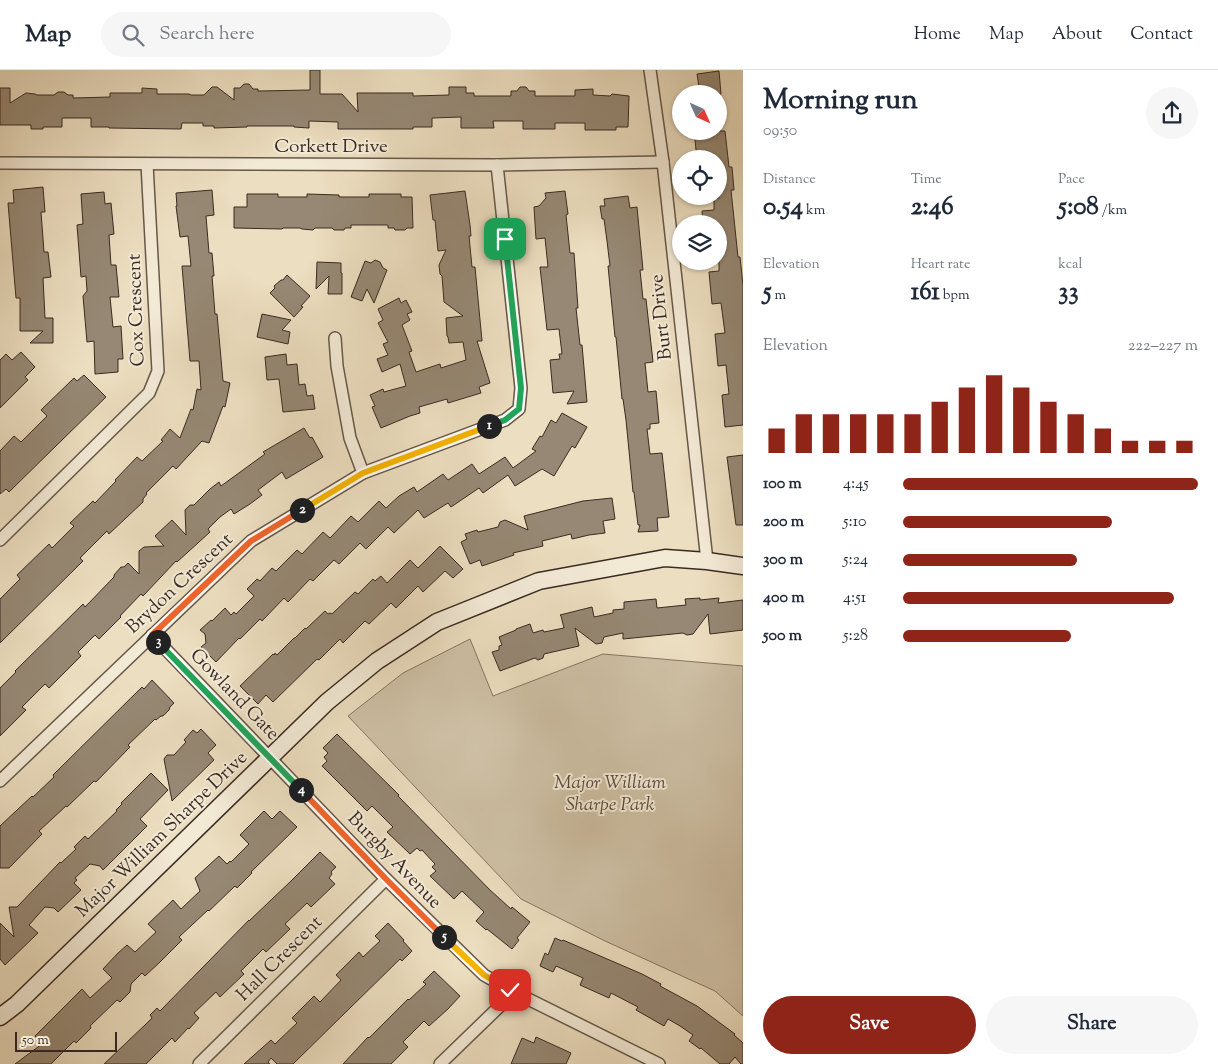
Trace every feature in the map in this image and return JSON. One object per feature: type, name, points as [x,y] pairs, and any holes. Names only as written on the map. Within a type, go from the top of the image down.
[{"type":"street","name":"Burt Drive","points":[[650,70],[663,162],[707,561]]},
{"type":"street","name":"Corkett Drive","points":[[0,163],[497,165],[663,162]]},
{"type":"street","name":"Cox Crescent","points":[[0,540],[150,393],[158,371],[147,164]]},
{"type":"street","name":"Brydon Crescent","points":[[0,781],[251,541],[363,473],[505,420],[519,409],[521,388],[497,165]]},
{"type":"street","points":[[335,338],[337,366],[350,438],[363,473]]},
{"type":"street","name":"Major William Sharpe Drive","points":[[0,1017],[24,998],[327,702],[370,667],[437,622],[539,581],[665,558],[743,566]]},
{"type":"street","name":"Gowland Gate","points":[[152,635],[270,757]]},
{"type":"street","name":"Burgby Avenue","points":[[270,757],[386,879],[484,975],[510,990],[659,1064]]},
{"type":"street","name":"Hall Crescent","points":[[199,1064],[386,879]]},
{"type":"street","points":[[440,1064],[501,1005],[510,990]]},
{"type":"green space","name":"Major William Sharpe Park","points":[[470,639],[493,696],[603,654],[743,666],[743,1016],[715,991],[605,941],[521,899],[348,716],[403,673]]},
{"type":"building","points":[[310,70],[320,70],[320,94],[342,94],[358,112],[357,93],[413,93],[413,96],[449,95],[449,87],[466,87],[466,93],[474,93],[474,96],[511,96],[511,91],[517,91],[520,87],[526,87],[529,91],[535,91],[535,96],[575,96],[575,90],[593,89],[593,95],[610,96],[612,94],[629,96],[628,127],[616,127],[616,130],[585,130],[585,123],[555,123],[555,129],[523,129],[523,121],[493,121],[494,128],[461,128],[461,117],[432,118],[432,127],[413,127],[413,129],[338,129],[338,122],[309,121],[309,128],[294,126],[247,126],[214,128],[214,126],[203,126],[203,123],[182,123],[181,129],[109,128],[91,127],[91,118],[62,118],[62,127],[43,127],[43,129],[31,129],[31,125],[0,125],[0,88],[10,88],[10,103],[26,93],[54,95],[58,92],[64,92],[68,95],[73,95],[73,98],[110,97],[110,93],[142,93],[142,88],[157,89],[157,94],[204,95],[212,87],[217,87],[234,100],[234,88],[240,88],[244,84],[249,84],[253,89],[258,89],[258,91],[310,90]]},
{"type":"building","points":[[719,71],[720,85],[699,85],[697,74]]},
{"type":"building","points":[[695,140],[726,140],[729,167],[732,167],[734,190],[731,190],[743,285],[743,425],[725,427],[722,395],[729,394],[726,365],[718,366],[715,334],[725,333],[721,303],[712,304],[709,272],[727,270],[727,215],[702,215],[702,211],[714,210],[714,205],[727,205],[727,150],[696,150]]},
{"type":"building","points":[[43,187],[45,212],[41,212],[44,252],[48,252],[51,277],[43,278],[45,318],[53,318],[53,343],[30,343],[43,331],[20,331],[20,298],[16,298],[8,203],[14,203],[13,190]]},
{"type":"building","points":[[212,190],[214,215],[206,216],[209,253],[212,253],[215,314],[217,314],[223,381],[230,383],[225,407],[223,406],[209,443],[202,441],[176,469],[173,466],[146,493],[143,502],[109,534],[107,531],[80,558],[83,561],[0,643],[0,599],[20,579],[17,575],[49,544],[52,548],[74,526],[70,523],[93,501],[95,503],[137,457],[142,461],[163,441],[161,440],[170,429],[180,438],[191,409],[193,410],[197,389],[201,390],[199,361],[190,361],[182,266],[191,266],[188,236],[180,237],[176,193]]},
{"type":"building","points":[[465,191],[470,225],[471,236],[469,236],[472,267],[475,267],[482,341],[477,341],[490,383],[479,387],[481,393],[448,403],[447,399],[419,407],[420,413],[381,428],[372,407],[375,406],[370,395],[383,389],[384,392],[406,386],[400,364],[382,372],[377,359],[388,355],[383,344],[388,342],[378,323],[383,320],[378,309],[399,298],[401,303],[406,300],[412,312],[407,314],[410,320],[402,325],[412,351],[409,352],[416,372],[440,364],[441,368],[466,360],[463,342],[449,343],[447,336],[446,318],[463,316],[444,302],[439,265],[446,250],[438,251],[430,195]]},
{"type":"building","points":[[565,191],[570,253],[574,253],[578,308],[576,308],[580,345],[582,345],[587,402],[567,404],[574,391],[553,393],[550,360],[560,359],[559,354],[562,354],[559,329],[547,330],[540,267],[548,267],[545,238],[536,239],[534,207],[539,206],[546,198],[545,193]]},
{"type":"building","points":[[104,192],[105,204],[111,203],[114,234],[109,235],[111,265],[116,265],[119,297],[110,297],[113,327],[121,326],[123,359],[118,359],[118,372],[95,374],[94,341],[87,342],[83,296],[87,291],[86,276],[81,277],[77,225],[83,224],[81,194]]},
{"type":"building","points":[[247,194],[278,194],[278,197],[307,197],[307,194],[369,197],[369,194],[401,194],[401,197],[412,197],[413,228],[395,230],[394,228],[388,228],[388,225],[351,225],[351,228],[345,228],[344,230],[334,230],[332,228],[315,228],[313,230],[300,228],[234,228],[234,207],[247,207]]},
{"type":"building","points":[[628,196],[630,208],[637,207],[643,270],[640,270],[643,299],[646,299],[653,362],[645,363],[648,392],[656,391],[659,423],[650,424],[650,429],[647,429],[650,454],[662,453],[669,517],[657,518],[658,531],[638,532],[640,525],[638,525],[633,492],[626,420],[622,399],[608,266],[610,266],[604,219],[602,219],[600,206],[605,206],[604,199]]},
{"type":"building","points":[[375,260],[380,262],[383,268],[387,270],[374,303],[367,289],[362,301],[351,297],[365,261],[371,263]]},
{"type":"building","points":[[317,262],[341,263],[342,294],[328,294],[329,276],[316,289]]},
{"type":"building","points":[[287,275],[310,296],[294,317],[270,293],[275,288],[274,286]]},
{"type":"building","points":[[262,314],[291,320],[282,330],[290,332],[288,344],[257,337]]},
{"type":"building","points":[[21,352],[35,367],[25,377],[28,380],[0,408],[0,360],[6,354],[12,360]]},
{"type":"building","points":[[286,354],[287,365],[297,364],[299,385],[305,384],[307,396],[313,395],[315,409],[283,412],[279,379],[267,380],[265,357]]},
{"type":"building","points":[[84,375],[106,397],[9,492],[6,489],[0,494],[0,451],[14,436],[21,442],[47,416],[41,410],[74,378],[77,381]]},
{"type":"building","points":[[562,413],[587,427],[575,448],[572,446],[554,476],[542,469],[515,486],[508,475],[483,493],[479,488],[451,507],[448,503],[424,518],[418,510],[394,533],[388,527],[366,549],[360,543],[339,564],[334,560],[313,581],[310,579],[288,602],[284,598],[262,621],[260,619],[239,638],[216,662],[201,647],[206,643],[205,634],[200,630],[225,608],[231,615],[234,612],[236,614],[254,596],[247,589],[257,579],[260,581],[272,568],[276,571],[297,550],[302,554],[323,532],[330,538],[351,516],[358,522],[379,501],[386,508],[399,496],[414,487],[417,492],[443,474],[448,480],[472,464],[479,474],[505,457],[513,468],[536,451],[532,449],[540,436],[542,437],[551,420],[556,423]]},
{"type":"building","points":[[304,428],[310,438],[312,437],[323,457],[286,479],[282,472],[258,490],[262,495],[250,504],[234,514],[231,509],[220,517],[208,529],[210,532],[176,561],[143,596],[141,594],[99,639],[95,635],[78,652],[81,656],[49,688],[45,684],[22,707],[26,710],[0,736],[0,688],[15,671],[83,604],[85,607],[121,567],[128,563],[139,574],[139,551],[144,547],[164,546],[155,536],[172,520],[186,535],[185,510],[190,505],[194,505],[219,482],[221,486],[265,454],[263,452]]},
{"type":"building","points":[[743,455],[743,525],[736,525],[727,457]]},
{"type":"building","points":[[612,498],[615,519],[603,521],[605,533],[572,539],[571,534],[542,541],[543,546],[513,553],[514,555],[482,566],[480,560],[470,564],[461,542],[467,539],[465,534],[498,527],[500,522],[505,520],[528,530],[524,516],[583,501]]},
{"type":"building","points":[[440,546],[463,569],[453,578],[445,571],[423,592],[418,586],[396,608],[391,603],[369,624],[365,621],[343,643],[340,639],[273,702],[266,695],[258,704],[240,686],[273,654],[277,655],[325,611],[328,614],[332,614],[355,592],[358,594],[373,579],[375,581],[381,576],[387,583],[410,560],[418,568]]},
{"type":"building","points":[[700,598],[700,600],[719,598],[718,603],[743,600],[743,630],[710,634],[708,614],[693,634],[687,635],[683,633],[623,639],[623,633],[604,637],[602,643],[596,644],[575,628],[579,646],[544,654],[543,658],[538,660],[535,658],[500,671],[492,652],[499,650],[499,646],[502,645],[499,637],[530,624],[533,633],[564,628],[560,615],[592,607],[594,617],[613,613],[613,610],[624,609],[624,602],[656,599],[657,608],[686,605],[685,599]]},
{"type":"building","points":[[152,680],[174,703],[169,710],[163,716],[155,719],[128,745],[130,747],[96,782],[94,781],[39,831],[42,834],[9,868],[0,868],[0,826],[54,777],[53,775],[142,687],[144,689]]},
{"type":"building","points":[[201,729],[216,745],[208,753],[214,760],[172,801],[164,759],[167,755],[174,755],[186,742],[184,740],[193,730],[197,733]]},
{"type":"building","points":[[337,734],[399,795],[490,890],[511,909],[512,907],[530,922],[517,938],[519,940],[512,949],[476,921],[484,912],[462,891],[454,899],[430,876],[436,871],[432,867],[435,864],[422,850],[420,851],[417,848],[410,854],[387,832],[393,827],[372,806],[367,811],[322,766],[327,761],[324,757],[328,753],[323,748]]},
{"type":"building","points":[[151,773],[168,790],[140,819],[147,826],[103,870],[100,866],[90,864],[75,878],[77,880],[74,883],[81,890],[58,912],[54,908],[45,907],[29,925],[38,933],[5,965],[0,959],[0,923],[14,937],[9,907],[17,907],[60,862],[76,849],[74,847],[85,836],[88,839],[117,811],[121,803]]},
{"type":"building","points":[[264,811],[272,819],[280,811],[297,827],[237,888],[235,886],[179,937],[182,940],[160,962],[145,976],[142,973],[131,984],[130,992],[120,1002],[117,1000],[90,1026],[91,1028],[76,1043],[74,1041],[51,1064],[15,1064],[42,1044],[35,1036],[82,989],[90,998],[112,978],[103,969],[127,945],[135,952],[156,932],[148,924],[173,900],[181,909],[200,891],[195,878],[219,856],[227,864],[249,844],[240,835]]},
{"type":"building","points":[[320,852],[336,867],[331,872],[332,874],[329,878],[335,884],[311,907],[307,903],[285,924],[290,929],[266,952],[263,949],[241,971],[244,974],[220,997],[216,992],[194,1013],[199,1018],[189,1029],[175,1042],[172,1038],[146,1064],[104,1064],[152,1018],[150,1015],[157,1008],[160,1011],[249,920]]},
{"type":"building","points":[[388,923],[412,951],[402,961],[400,959],[293,1064],[277,1064],[271,1058],[268,1062],[270,1064],[244,1064],[271,1040],[275,1044],[297,1023],[292,1018],[314,996],[320,1002],[341,980],[336,975],[359,952],[363,957],[380,941],[375,936]]},
{"type":"building","points":[[555,938],[642,974],[697,1006],[735,1034],[743,1043],[743,1064],[735,1057],[729,1064],[720,1064],[701,1048],[689,1041],[693,1035],[668,1019],[664,1026],[636,1010],[638,1007],[611,993],[609,998],[580,985],[583,978],[556,966],[553,972],[540,966],[545,953],[548,955]]},
{"type":"building","points":[[434,971],[460,996],[448,1009],[429,1026],[424,1021],[403,1042],[408,1047],[391,1064],[343,1064],[368,1037],[426,984],[423,982]]},
{"type":"building","points":[[536,1037],[571,1053],[566,1064],[511,1064],[522,1038],[534,1043]]},
{"type":"route","points":[[505,239],[521,388],[519,409],[505,420],[363,473],[251,541],[152,635],[386,879],[484,975],[510,990]]}]
